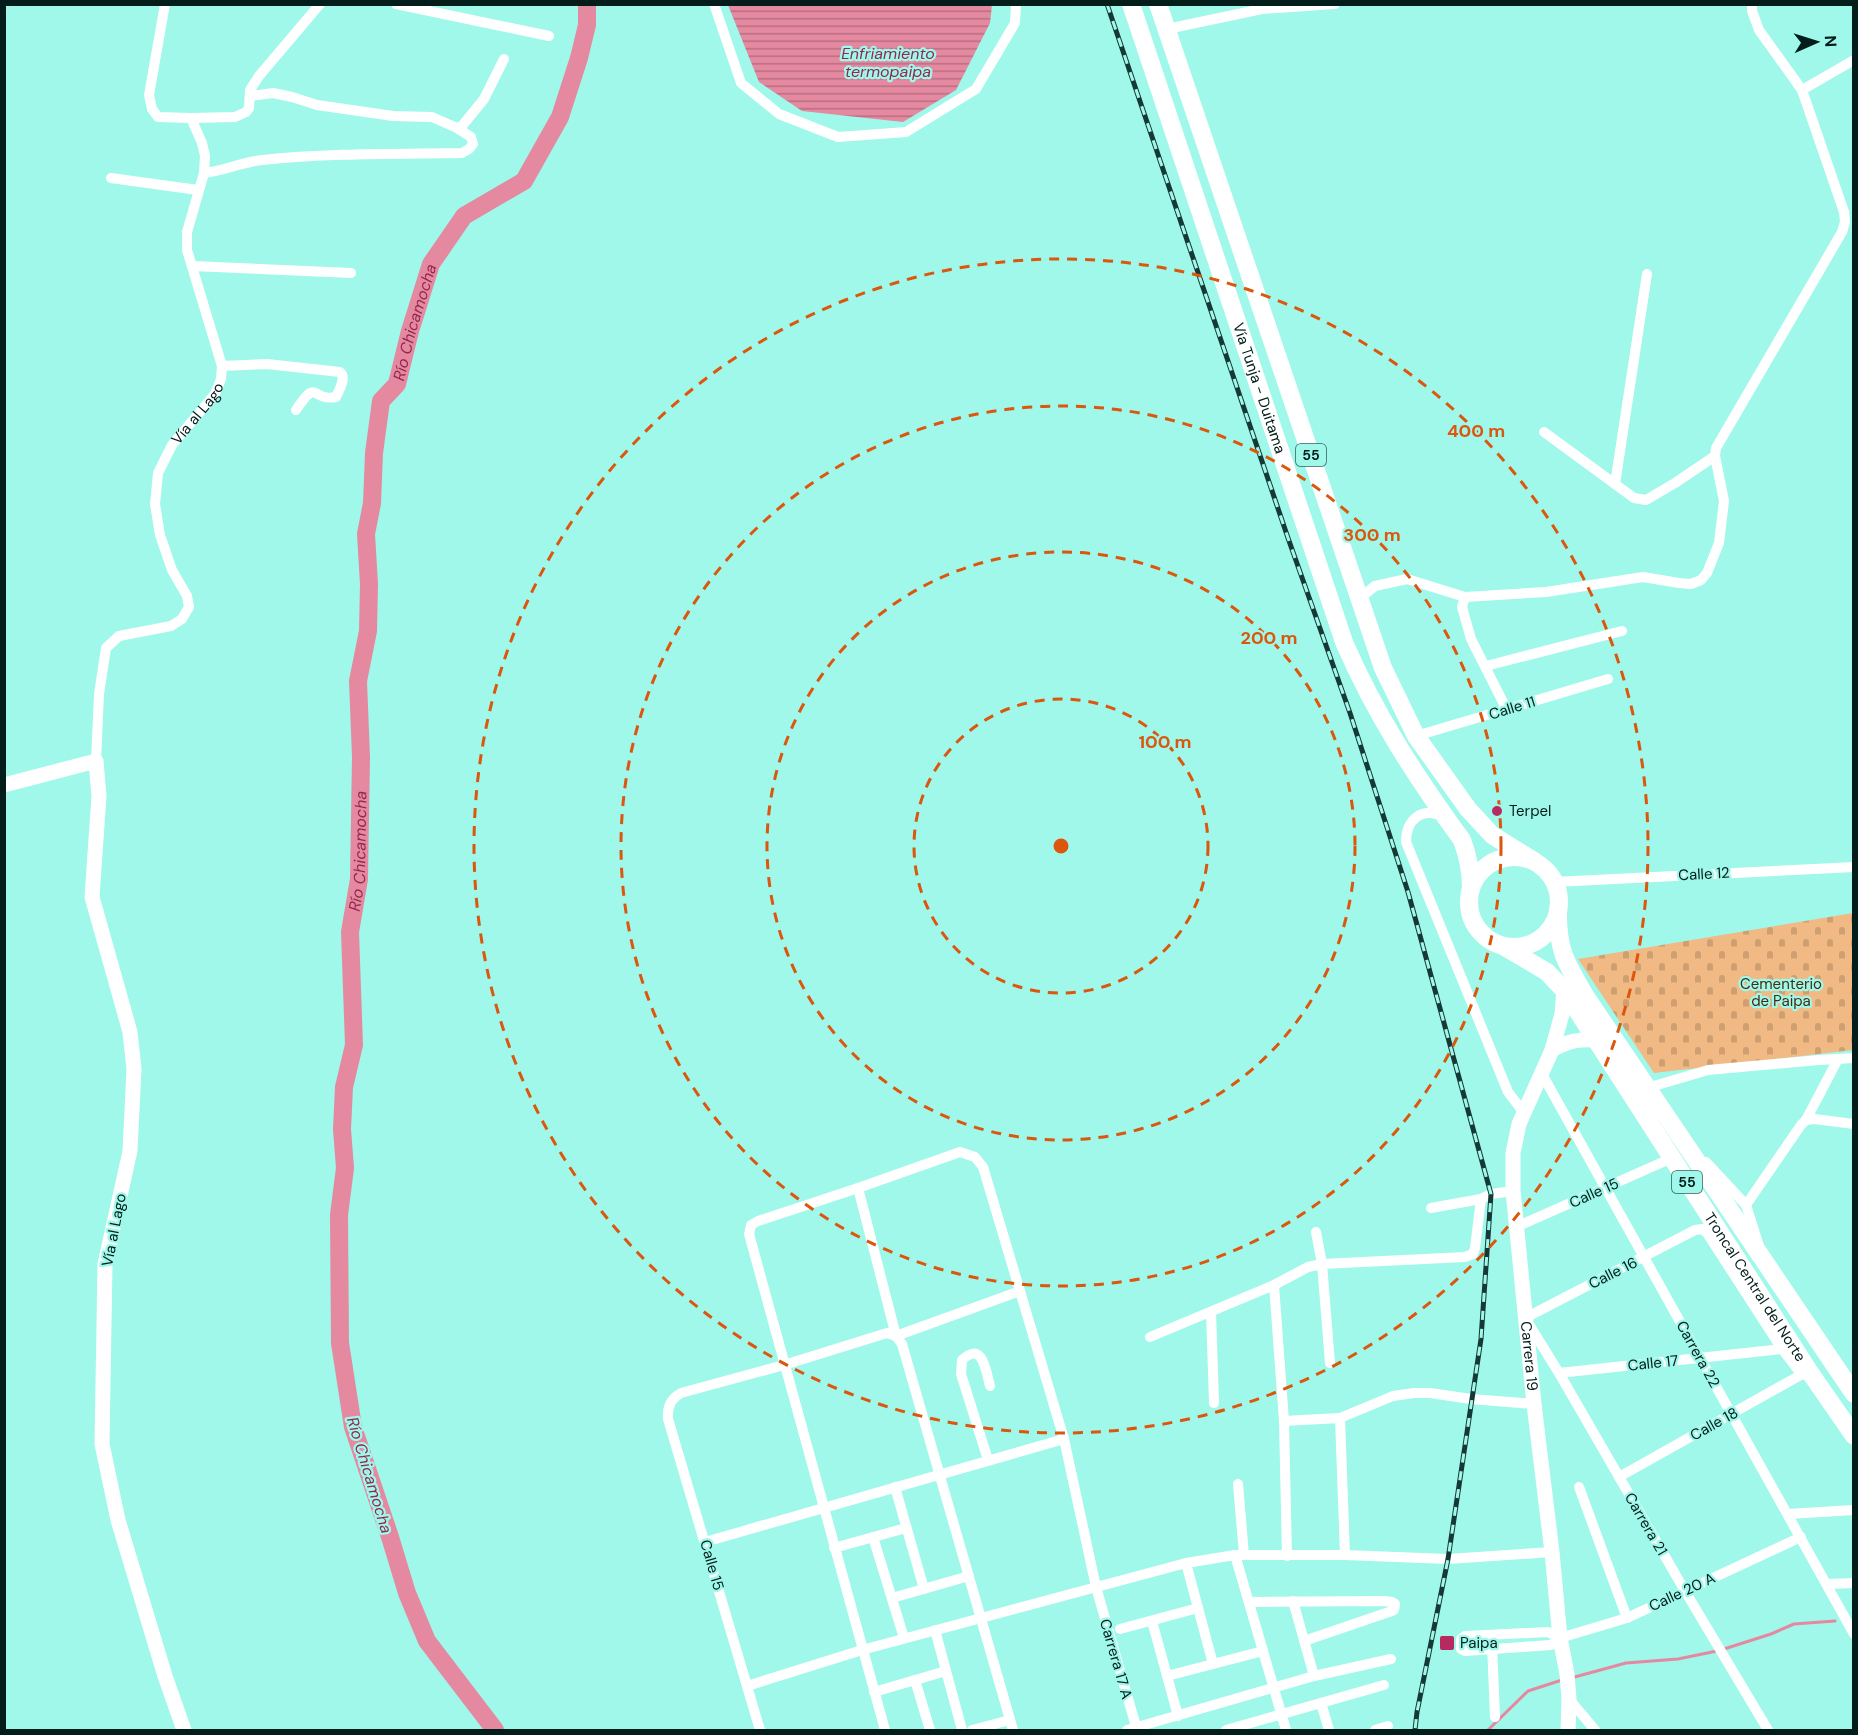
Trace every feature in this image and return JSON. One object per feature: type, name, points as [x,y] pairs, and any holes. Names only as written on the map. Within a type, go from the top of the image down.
[{"type":"highway","name":"Vía Tunja - Duitama","points":[[1131,4],[1344,642],[1374,706],[1396,744],[1462,840],[1471,872],[1471,888]]},
{"type":"highway","name":"Vía Tunja - Duitama","points":[[1158,4],[1383,668],[1416,736],[1480,823],[1492,835],[1534,861]]},
{"type":"highway","points":[[1471,888],[1481,872],[1496,860],[1515,857],[1534,861]]},
{"type":"highway","name":"55","points":[[1534,861],[1546,870],[1554,882],[1558,895],[1558,909]]},
{"type":"highway","name":"55","points":[[1471,888],[1469,903],[1472,917],[1479,930],[1489,940],[1503,946]]},
{"type":"highway","points":[[1503,946],[1521,946],[1539,940],[1552,927],[1558,909]]},
{"type":"highway","name":"Troncal Central del Norte","points":[[1558,909],[1561,949],[1586,997],[1854,1394]]},
{"type":"highway","name":"Troncal Central del Norte","points":[[1503,946],[1547,972],[1564,990],[1806,1373],[1854,1437]]},
{"type":"street","points":[[165,4],[149,95],[152,109],[158,117],[191,118],[243,115],[249,108],[250,90],[259,76],[320,4]]},
{"type":"street","points":[[396,4],[549,36]]},
{"type":"street","points":[[714,4],[741,82],[779,114],[838,137],[906,132],[976,90],[1015,23],[1016,4]]},
{"type":"street","points":[[1167,29],[1262,9],[1335,4]]},
{"type":"street","points":[[1360,598],[1375,586],[1407,579],[1465,597],[1546,592],[1643,577],[1691,584],[1701,580],[1707,573],[1719,543],[1724,501],[1715,456],[1719,442],[1842,232],[1845,222],[1844,212],[1802,90],[1760,30],[1752,11],[1752,4]]},
{"type":"street","points":[[458,128],[484,99],[504,58]]},
{"type":"street","points":[[1802,90],[1854,60]]},
{"type":"street","points":[[204,173],[262,160],[462,153],[473,144],[471,137],[458,128],[432,117],[393,116],[318,105],[273,93],[250,96]]},
{"type":"street","name":"Vía al Lago","points":[[184,1731],[118,1520],[102,1444],[105,1264],[130,1151],[134,1070],[130,1032],[92,897],[99,796],[96,761],[99,694],[106,648],[119,636],[171,626],[182,619],[189,607],[187,596],[172,570],[160,535],[155,504],[158,473],[172,445],[215,394],[221,379],[222,366],[187,250],[187,232],[204,173],[205,156],[191,118]]},
{"type":"street","points":[[111,178],[198,190]]},
{"type":"street","points":[[192,266],[351,273]]},
{"type":"street","points":[[1615,484],[1647,274]]},
{"type":"street","points":[[222,366],[267,364],[340,372],[343,375],[344,378],[336,397],[324,397],[310,392],[306,394],[296,410]]},
{"type":"street","points":[[1544,432],[1634,498],[1646,500],[1715,456]]},
{"type":"street","points":[[1465,597],[1462,610],[1471,639],[1507,710]]},
{"type":"street","points":[[1486,666],[1622,632]]},
{"type":"street","name":"Calle 11","points":[[1416,736],[1608,679]]},
{"type":"street","points":[[4,785],[96,761]]},
{"type":"street","points":[[1445,816],[1434,812],[1419,815],[1408,827],[1406,842],[1508,1092],[1524,1113]]},
{"type":"street","name":"Calle 12","points":[[1554,882],[1854,867]]},
{"type":"street","name":"Carrera 19","points":[[1564,990],[1562,1014],[1552,1050],[1519,1124],[1513,1153],[1513,1191],[1560,1638],[1567,1674],[1568,1731]]},
{"type":"street","points":[[1552,1050],[1567,1041],[1596,1040]]},
{"type":"street","points":[[1647,1088],[1708,1070],[1854,1058]]},
{"type":"street","points":[[1746,1205],[1806,1120],[1838,1059]]},
{"type":"street","name":"Carrera 22","points":[[1542,1074],[1853,1632]]},
{"type":"street","points":[[1806,1120],[1854,1124]]},
{"type":"street","points":[[1686,1146],[1707,1163],[1746,1205],[1759,1242],[1760,1255]]},
{"type":"street","name":"Carrera 17 A","points":[[858,1188],[960,1152],[975,1157],[983,1167],[1064,1438],[1096,1587],[1133,1730]]},
{"type":"street","name":"Calle 15","points":[[1516,1227],[1672,1158]]},
{"type":"street","points":[[885,1731],[749,1234],[751,1225],[758,1221],[858,1188],[896,1336],[902,1344],[1011,1725],[972,1731]]},
{"type":"street","points":[[1431,1208],[1513,1191]]},
{"type":"street","points":[[1150,1337],[1274,1285],[1308,1267],[1322,1264],[1465,1257],[1473,1254],[1481,1199]]},
{"type":"street","name":"Calle 16","points":[[1525,1318],[1695,1230],[1702,1229],[1707,1233],[1782,1349]]},
{"type":"street","points":[[1316,1232],[1322,1264],[1330,1363]]},
{"type":"street","points":[[1274,1285],[1284,1421],[1287,1556]]},
{"type":"street","points":[[784,1365],[887,1333],[896,1336],[1020,1291]]},
{"type":"street","points":[[1211,1312],[1214,1403]]},
{"type":"street","name":"Carrera 21","points":[[1525,1318],[1559,1372],[1768,1731]]},
{"type":"street","points":[[1782,1349],[1806,1373]]},
{"type":"street","name":"Calle 17","points":[[1559,1372],[1782,1349]]},
{"type":"street","points":[[988,1460],[961,1374],[962,1360],[965,1356],[977,1353],[982,1358],[990,1386]]},
{"type":"street","name":"Calle 15","points":[[760,1731],[668,1412],[671,1400],[681,1393],[784,1365]]},
{"type":"street","name":"Calle 18","points":[[1619,1477],[1806,1373]]},
{"type":"street","points":[[1284,1421],[1340,1418],[1393,1396],[1414,1393],[1534,1404]]},
{"type":"street","points":[[1340,1418],[1345,1555]]},
{"type":"street","points":[[705,1542],[1064,1438]]},
{"type":"street","points":[[1238,1484],[1240,1555],[1249,1602],[1286,1731]]},
{"type":"street","points":[[1579,1487],[1627,1618]]},
{"type":"street","points":[[895,1488],[924,1589]]},
{"type":"street","points":[[1788,1514],[1854,1509]]},
{"type":"street","points":[[834,1548],[906,1528]]},
{"type":"street","points":[[873,1537],[904,1638]]},
{"type":"street","name":"Calle 20 A","points":[[1560,1638],[1548,1632],[1465,1636],[1461,1639],[1460,1644],[1461,1649],[1465,1651],[1551,1645],[1560,1638],[1627,1618],[1801,1537]]},
{"type":"street","points":[[747,1686],[904,1638],[1186,1563],[1240,1555],[1345,1555],[1448,1559],[1552,1552]]},
{"type":"street","points":[[1186,1563],[1213,1664]]},
{"type":"street","points":[[892,1598],[969,1576]]},
{"type":"street","points":[[1827,1584],[1854,1583]]},
{"type":"street","points":[[1293,1601],[1314,1676]]},
{"type":"street","points":[[1249,1602],[1392,1602],[1395,1604],[1394,1610],[1304,1641]]},
{"type":"street","points":[[1120,1629],[1198,1608]]},
{"type":"street","points":[[1152,1621],[1178,1716]]},
{"type":"street","points":[[935,1630],[962,1731]]},
{"type":"street","points":[[1491,1635],[1495,1717]]},
{"type":"street","points":[[1167,1676],[1263,1651]]},
{"type":"street","points":[[1133,1730],[1314,1676],[1391,1659]]},
{"type":"street","points":[[874,1692],[946,1671]]},
{"type":"street","points":[[915,1680],[930,1731]]},
{"type":"street","points":[[1226,1731],[1384,1685]]},
{"type":"street","points":[[1569,1696],[1595,1731]]},
{"type":"street","points":[[1321,1703],[1329,1731]]},
{"type":"street","points":[[1375,1731],[1388,1726]]},
{"type":"green space","name":"Cementerio de Paipa","points":[[1853,913],[1853,1050],[1654,1073],[1578,959]]},
{"type":"water","name":"Enfriamiento termopaipa","points":[[728,5],[992,5],[990,23],[956,90],[903,122],[802,111],[759,82]]},
{"type":"waterway","name":"Río Chicamocha","points":[[495,1730],[427,1641],[407,1593],[353,1427],[340,1343],[339,1215],[345,1168],[342,1129],[344,1087],[354,1045],[350,932],[359,879],[361,757],[358,681],[368,631],[369,584],[366,534],[372,503],[374,453],[381,401],[397,384],[410,331],[431,264],[464,216],[524,181],[560,117],[587,25],[587,4]]},
{"type":"waterway","points":[[1724,1649],[1794,1624],[1835,1621]]},
{"type":"waterway","points":[[1571,1678],[1626,1663],[1678,1659],[1717,1651]]},
{"type":"waterway","points":[[1488,1730],[1528,1691],[1562,1680]]},
{"type":"railway","points":[[1107,4],[1288,538],[1350,713],[1408,892],[1491,1194],[1481,1339],[1448,1559],[1415,1730]]},
{"type":"place","name":"Terpel","points":[[1497,811]]},
{"type":"place","name":"Paipa","points":[[1447,1643]]}]
